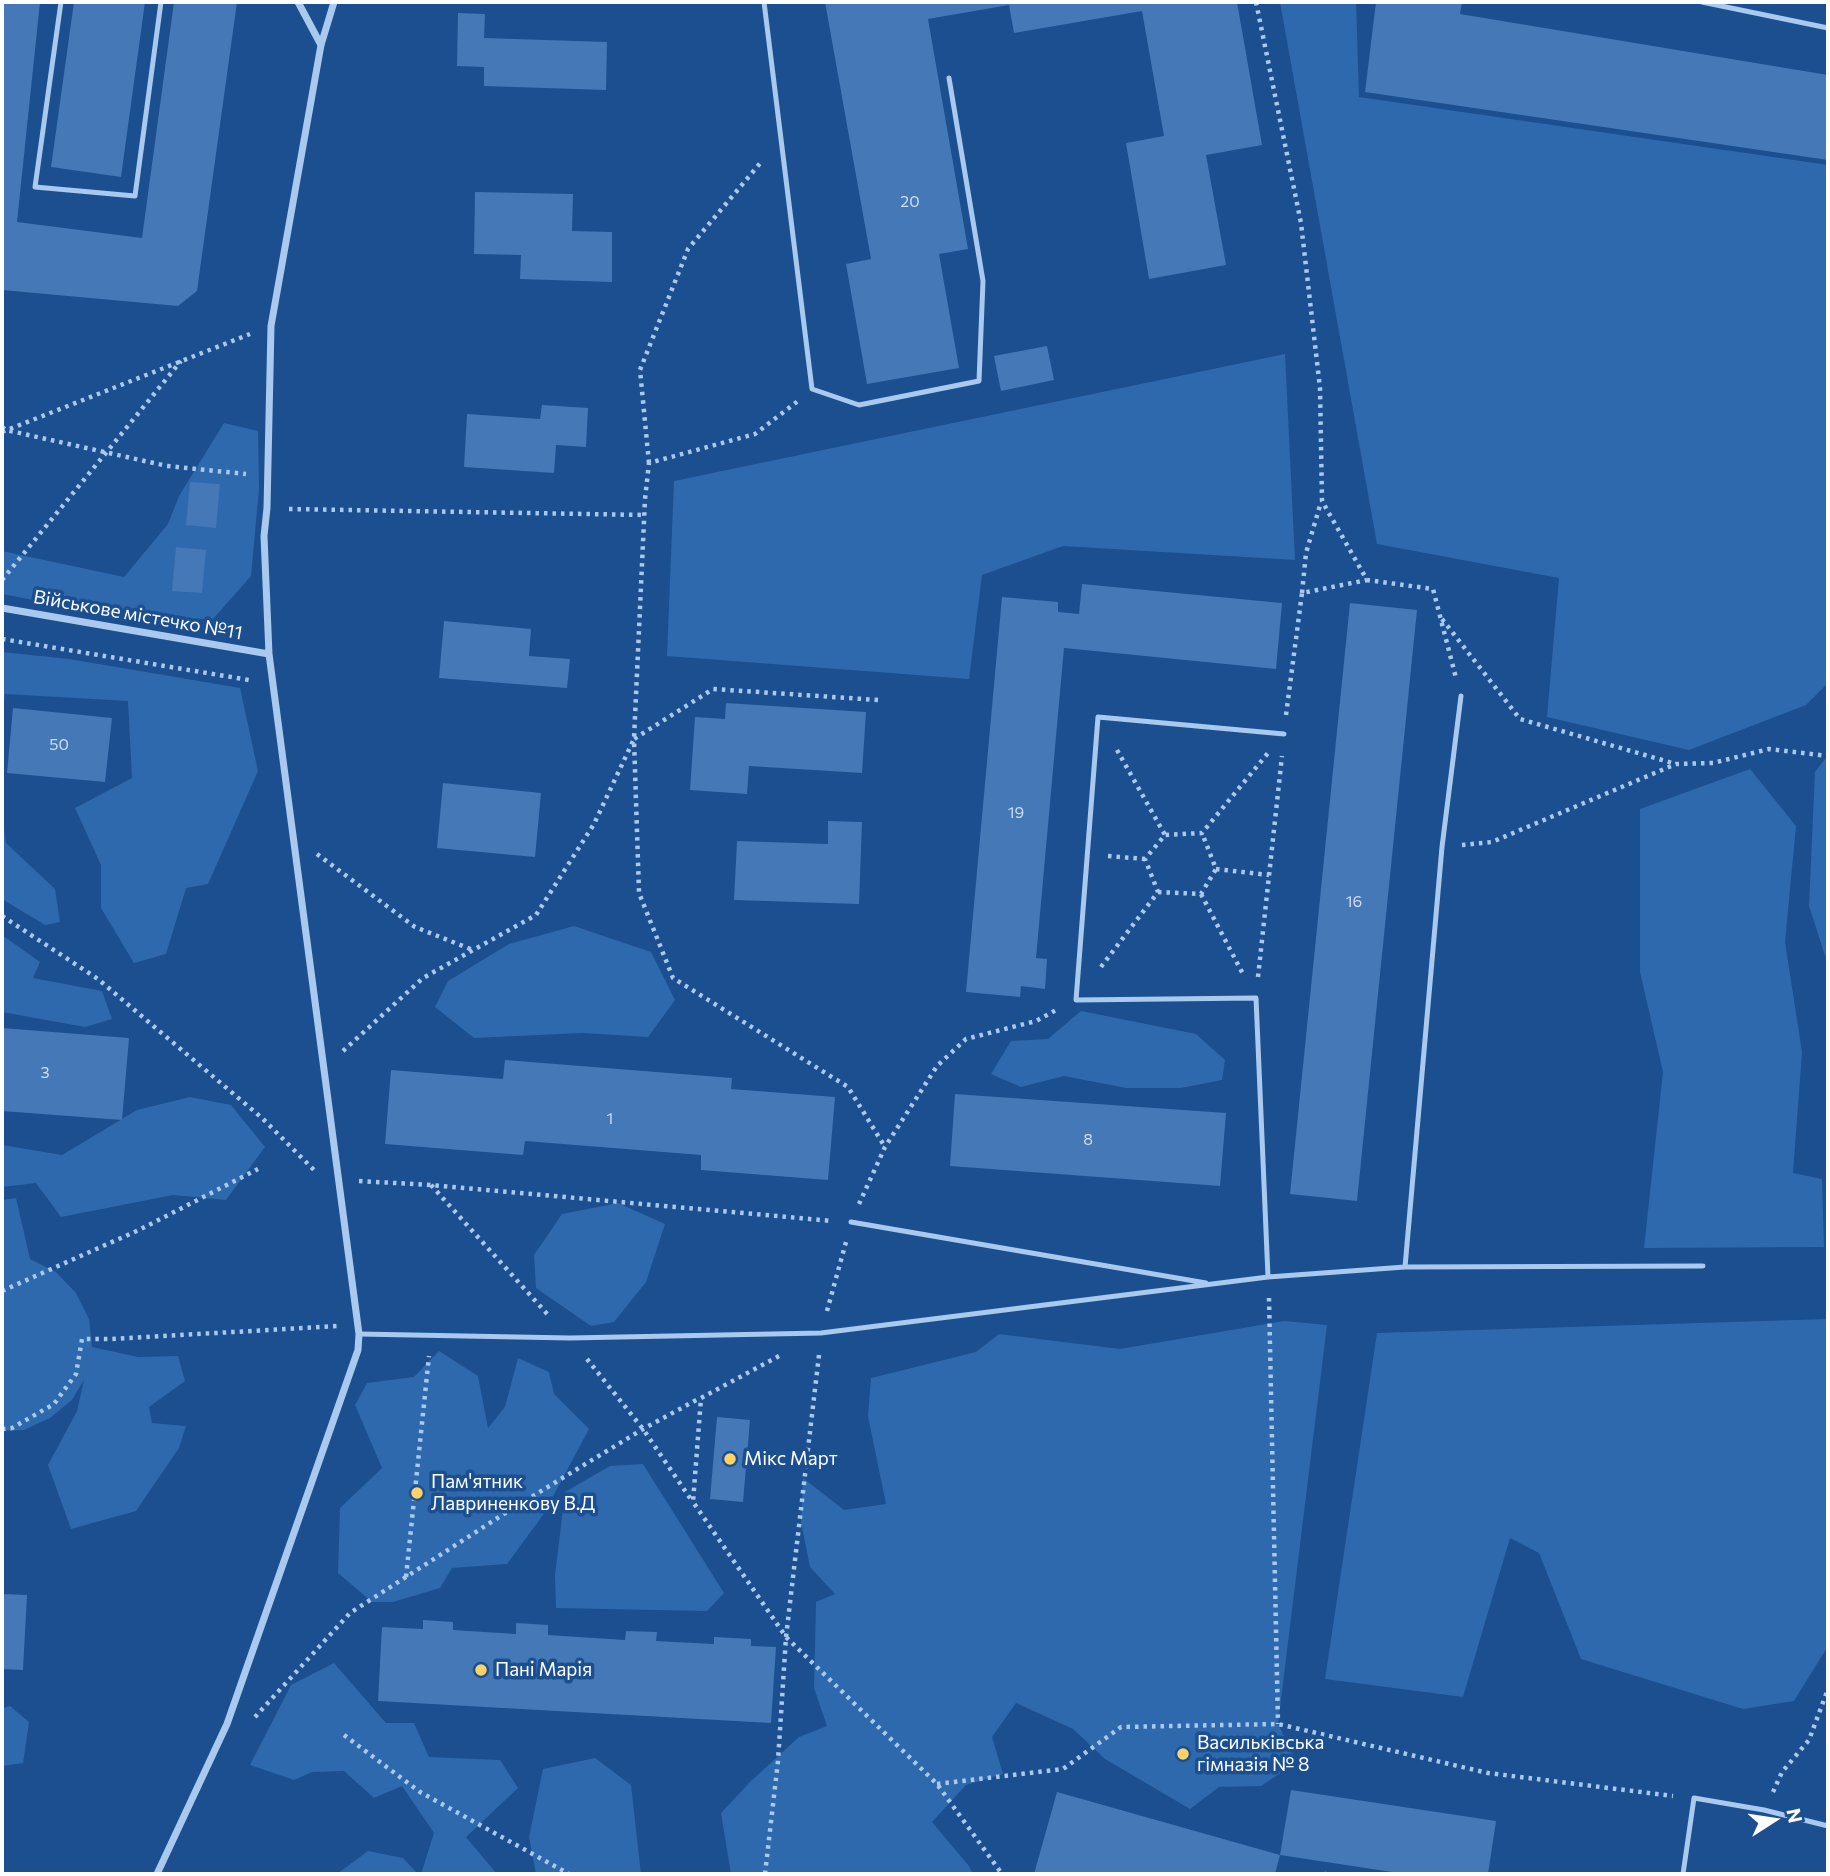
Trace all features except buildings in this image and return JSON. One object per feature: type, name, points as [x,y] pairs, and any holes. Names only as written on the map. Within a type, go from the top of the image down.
[{"type":"street","points":[[298,2],[321,45]]},
{"type":"street","points":[[157,1874],[227,1724],[358,1350],[359,1334],[269,654],[264,536],[271,326],[321,45],[334,2]]},
{"type":"street","name":"Військове містечко №11","points":[[2,608],[269,654]]},
{"type":"lane","points":[[61,2],[35,187],[135,196],[161,2]]},
{"type":"lane","points":[[764,2],[812,389],[859,405],[979,381],[983,281],[949,78]]},
{"type":"lane","points":[[1702,2],[1828,28]]},
{"type":"lane","points":[[1405,1267],[1442,847],[1461,696]]},
{"type":"lane","points":[[1268,1277],[1256,998],[1076,1000],[1098,716],[1284,734]]},
{"type":"lane","points":[[851,1222],[1213,1284]]},
{"type":"lane","points":[[359,1334],[570,1338],[821,1334],[1268,1277],[1405,1267],[1703,1266]]},
{"type":"lane","points":[[1683,1874],[1694,1798],[1764,1810],[1828,1826]]},
{"type":"path","points":[[1256,2],[1301,223],[1320,388],[1322,501],[1306,553],[1256,998]]},
{"type":"path","points":[[782,136],[688,249],[640,370],[649,463],[634,739],[639,893],[673,978],[848,1087],[885,1147]]},
{"type":"path","points":[[3,430],[271,326]]},
{"type":"path","points":[[2,580],[181,361]]},
{"type":"path","points":[[649,463],[755,434],[812,389]]},
{"type":"path","points":[[3,430],[167,466],[267,477]]},
{"type":"path","points":[[1322,501],[1367,580]]},
{"type":"path","points":[[267,508],[645,515]]},
{"type":"path","points":[[1302,593],[1367,580],[1433,589],[1461,696]]},
{"type":"path","points":[[1439,616],[1520,719],[1676,764],[1713,762],[1769,748],[1828,756]]},
{"type":"path","points":[[2,639],[249,680],[253,693]]},
{"type":"path","points":[[324,1067],[423,978],[536,915],[594,824],[634,739],[713,690],[878,700]]},
{"type":"path","points":[[1098,716],[1165,835]]},
{"type":"path","points":[[1145,859],[1165,835],[1202,833],[1284,734]]},
{"type":"path","points":[[1442,847],[1492,842],[1676,764]]},
{"type":"path","points":[[1202,833],[1216,869]]},
{"type":"path","points":[[293,837],[415,927],[473,950]]},
{"type":"path","points":[[1087,855],[1145,859]]},
{"type":"path","points":[[1145,859],[1158,892]]},
{"type":"path","points":[[1216,869],[1269,876]]},
{"type":"path","points":[[1201,894],[1216,869]]},
{"type":"path","points":[[1158,892],[1201,894]]},
{"type":"path","points":[[1101,967],[1158,892]]},
{"type":"path","points":[[1201,894],[1256,998]]},
{"type":"path","points":[[2,916],[98,979],[262,1118],[323,1179],[321,1166]]},
{"type":"path","points":[[765,1874],[778,1761],[786,1637],[821,1334],[851,1222],[885,1147],[937,1066],[966,1039],[1036,1021],[1076,1000]]},
{"type":"path","points":[[2,1291],[139,1230],[258,1169]]},
{"type":"path","points":[[339,1180],[431,1185],[851,1222]]},
{"type":"path","points":[[1268,1277],[1278,1724]]},
{"type":"path","points":[[2,1429],[12,1428],[54,1404],[76,1374],[82,1339],[342,1325]]},
{"type":"path","points":[[405,1578],[431,1335]]},
{"type":"path","points":[[252,1720],[350,1614],[510,1510],[643,1429],[785,1353]]},
{"type":"path","points":[[701,1398],[693,1502],[786,1637],[937,1784],[1002,1874]]},
{"type":"path","points":[[1764,1810],[1782,1772],[1809,1740],[1828,1689]]},
{"type":"path","points":[[937,1784],[1063,1769],[1121,1727],[1278,1724],[1488,1773],[1694,1798]]},
{"type":"path","points":[[344,1735],[419,1792],[569,1874]]},
{"type":"shaded area","points":[[1280,2],[1356,2],[1359,97],[1828,165],[1828,683],[1806,705],[1689,750],[1547,717],[1559,578],[1377,544]]},
{"type":"shaded area","points":[[1285,354],[1295,560],[1063,546],[982,575],[969,679],[667,656],[674,481]]},
{"type":"shaded area","points":[[224,423],[258,431],[259,489],[251,576],[213,619],[129,618],[2,594],[2,551],[124,577],[168,524],[179,496]]},
{"type":"shaded area","points":[[2,652],[69,659],[240,688],[258,771],[208,884],[186,888],[166,954],[134,963],[101,908],[101,865],[75,808],[132,778],[128,701],[5,694],[2,713]]},
{"type":"shaded area","points":[[1828,755],[1828,965],[1809,906],[1815,772]]},
{"type":"shaded area","points":[[1750,769],[1796,826],[1785,942],[1802,1052],[1793,1173],[1822,1179],[1824,1247],[1644,1248],[1663,1072],[1640,972],[1640,809]]},
{"type":"shaded area","points":[[2,815],[6,843],[55,889],[60,922],[45,925],[2,899]]},
{"type":"shaded area","points":[[574,926],[651,952],[675,1000],[648,1037],[582,1033],[474,1038],[435,1007],[448,981],[509,944]]},
{"type":"shaded area","points":[[2,935],[40,962],[33,978],[102,991],[112,1019],[85,1027],[2,1012]]},
{"type":"shaded area","points":[[1081,1011],[1196,1034],[1225,1060],[1222,1080],[1181,1088],[1126,1088],[1064,1076],[1021,1087],[991,1074],[1011,1041],[1048,1039]]},
{"type":"shaded area","points":[[190,1097],[231,1105],[265,1147],[226,1200],[173,1195],[61,1217],[36,1183],[2,1187],[2,1145],[62,1155],[137,1110]]},
{"type":"shaded area","points":[[16,1198],[30,1259],[56,1272],[76,1293],[89,1319],[92,1347],[138,1357],[178,1356],[185,1381],[149,1407],[152,1423],[186,1426],[179,1448],[136,1511],[71,1529],[48,1465],[77,1411],[84,1380],[72,1400],[50,1418],[24,1430],[2,1431],[2,1200]]},
{"type":"shaded area","points":[[618,1203],[665,1224],[646,1282],[614,1322],[591,1326],[536,1288],[534,1255],[562,1214]]},
{"type":"shaded area","points":[[1828,1319],[1828,1646],[1794,1701],[1743,1709],[1581,1659],[1539,1553],[1510,1538],[1463,1697],[1325,1679],[1377,1333]]},
{"type":"shaded area","points":[[1284,1321],[1327,1325],[1278,1724],[1297,1762],[1261,1786],[1219,1787],[1190,1809],[1105,1759],[1073,1729],[1016,1703],[992,1737],[1003,1774],[966,1785],[932,1822],[973,1874],[731,1874],[721,1813],[799,1737],[827,1726],[814,1688],[816,1602],[835,1594],[810,1567],[801,1522],[803,1478],[844,1510],[886,1504],[868,1416],[871,1378],[976,1352],[999,1334],[1120,1349]]},
{"type":"shaded area","points":[[439,1351],[478,1376],[488,1428],[505,1407],[518,1358],[549,1372],[554,1394],[589,1429],[543,1515],[507,1564],[452,1568],[440,1588],[393,1602],[372,1602],[338,1573],[340,1508],[382,1468],[355,1405],[367,1383],[414,1377]]},
{"type":"shaded area","points":[[643,1464],[724,1593],[707,1611],[556,1608],[555,1575],[565,1492],[610,1466]]},
{"type":"shaded area","points":[[334,1663],[386,1723],[414,1723],[429,1757],[500,1760],[518,1788],[466,1837],[497,1874],[421,1874],[434,1833],[402,1786],[374,1798],[344,1771],[312,1772],[294,1780],[250,1765],[291,1685]]},
{"type":"shaded area","points":[[10,1706],[29,1722],[23,1763],[2,1766],[2,1708]]},
{"type":"shaded area","points":[[595,1758],[631,1785],[641,1874],[536,1874],[529,1837],[543,1769]]},
{"type":"shaded area","points":[[368,1851],[403,1858],[418,1874],[337,1874]]},
{"type":"place","name":"Мікс Март","points":[[730,1459]]},
{"type":"place","name":"Пам'ятник Лавриненкову В.Д","points":[[417,1493]]},
{"type":"place","name":"Панi Марiя","points":[[481,1670]]},
{"type":"place","name":"Васильківська гімназія № 8","points":[[1183,1754]]}]
